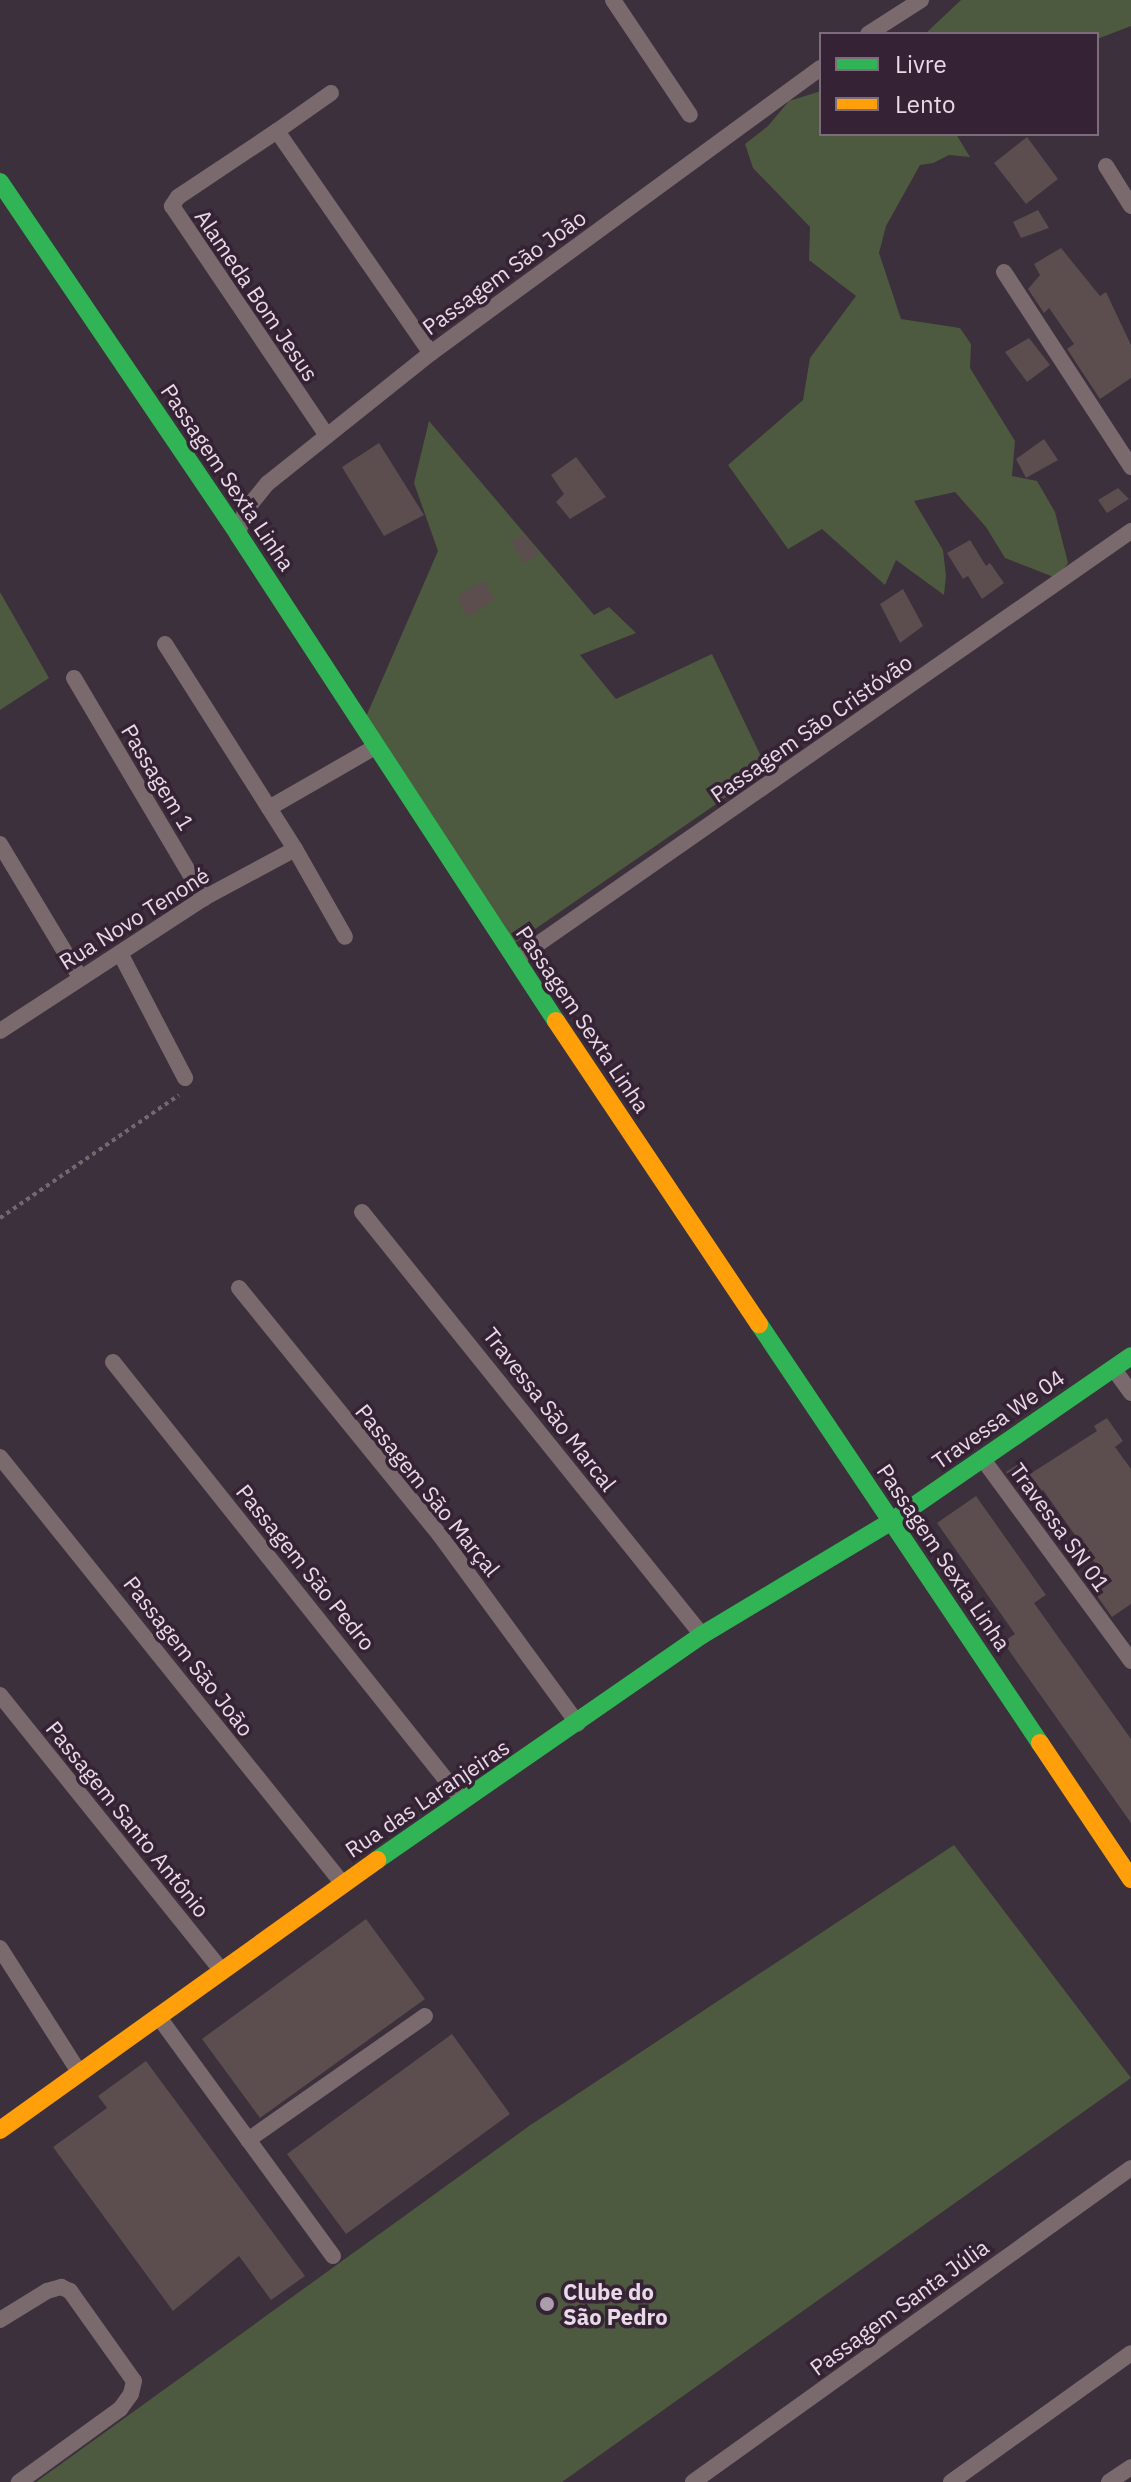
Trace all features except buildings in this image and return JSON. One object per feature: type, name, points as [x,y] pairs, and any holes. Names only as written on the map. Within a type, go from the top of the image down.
[{"type":"street","points":[[613,0],[690,115]]},
{"type":"street","points":[[871,32],[921,0]]},
{"type":"street","name":"Passagem São João","points":[[238,534],[245,511],[268,483],[431,353],[819,69]]},
{"type":"street","points":[[331,93],[277,131],[431,353]]},
{"type":"street","name":"Alameda Bom Jesus","points":[[277,131],[178,197],[172,206],[327,436]]},
{"type":"street","points":[[1106,166],[1131,206]]},
{"type":"street","name":"Passagem Sexta Linha","points":[[0,182],[238,534],[515,960],[1131,1879]]},
{"type":"street","points":[[1004,272],[1131,467]]},
{"type":"street","name":"Passagem São Cristóvão","points":[[515,960],[1131,531]]},
{"type":"street","points":[[165,644],[295,849],[345,937]]},
{"type":"street","name":"Passagem 1","points":[[74,678],[204,898]]},
{"type":"street","points":[[269,808],[375,747]]},
{"type":"street","points":[[0,844],[80,977]]},
{"type":"street","name":"Rua Novo Tenoné","points":[[0,1031],[204,898],[295,849]]},
{"type":"street","points":[[120,953],[185,1078]]},
{"type":"street","name":"Travessa São Marcal","points":[[362,1212],[702,1635]]},
{"type":"street","name":"Passagem São Marçal","points":[[239,1288],[439,1534],[578,1724]]},
{"type":"street","name":"Travessa We 04","points":[[892,1521],[1131,1356]]},
{"type":"street","name":"Passagem São Pedro","points":[[113,1362],[463,1801]]},
{"type":"street","points":[[1113,1368],[1131,1393]]},
{"type":"street","name":"Passagem São João","points":[[0,1457],[343,1884]]},
{"type":"street","name":"Travessa SN 01","points":[[982,1458],[1131,1661]]},
{"type":"street","name":"Rua das Laranjeiras","points":[[0,2130],[343,1884],[578,1724],[702,1635],[892,1521]]},
{"type":"street","name":"Passagem Santo Antônio","points":[[0,1695],[222,1971]]},
{"type":"street","points":[[0,1948],[79,2072]]},
{"type":"street","points":[[158,2016],[333,2256]]},
{"type":"street","points":[[248,2140],[425,2016]]},
{"type":"street","name":"Passagem Santa Júlia","points":[[693,2482],[1131,2168]]},
{"type":"street","points":[[0,2320],[47,2291],[61,2287],[70,2291],[134,2381],[131,2394],[120,2409],[19,2482]]},
{"type":"street","points":[[951,2482],[1131,2353]]},
{"type":"street","points":[[1109,2482],[1131,2467]]},
{"type":"path","points":[[0,1218],[174,1102],[184,1089],[185,1078]]},
{"type":"green space","points":[[961,0],[1131,0],[1131,26],[1099,38],[1099,32],[927,32]]},
{"type":"green space","points":[[819,92],[819,136],[957,136],[970,157],[949,155],[920,165],[886,226],[879,253],[901,319],[960,328],[971,344],[970,368],[1015,441],[1012,476],[1037,481],[1055,512],[1068,563],[1056,578],[1005,558],[986,527],[955,492],[914,501],[943,550],[946,576],[944,595],[896,560],[885,585],[822,529],[788,549],[728,465],[803,400],[810,358],[856,296],[809,260],[810,227],[753,168],[745,144],[768,126],[789,101]]},
{"type":"green space","points":[[429,421],[594,615],[609,607],[636,633],[580,655],[616,699],[712,654],[767,769],[512,945],[365,719],[438,551],[414,483]]},
{"type":"green space","points":[[0,592],[49,678],[0,710]]},
{"type":"green space","name":"Clube do São Pedro","points":[[954,1845],[1131,2078],[562,2482],[36,2482],[529,2126]]},
{"type":"traffic: fast","points":[[0,182],[238,534],[556,1021]]},
{"type":"traffic: fast","points":[[759,1324],[1040,1743]]},
{"type":"traffic: fast","points":[[377,1860],[702,1635],[892,1521],[1131,1356]]},
{"type":"traffic: slow","points":[[556,1021],[759,1324]]},
{"type":"traffic: slow","points":[[1040,1743],[1131,1879]]},
{"type":"traffic: slow","points":[[0,2130],[377,1860]]},
{"type":"place","name":"Clube do São Pedro","points":[[547,2304]]}]
